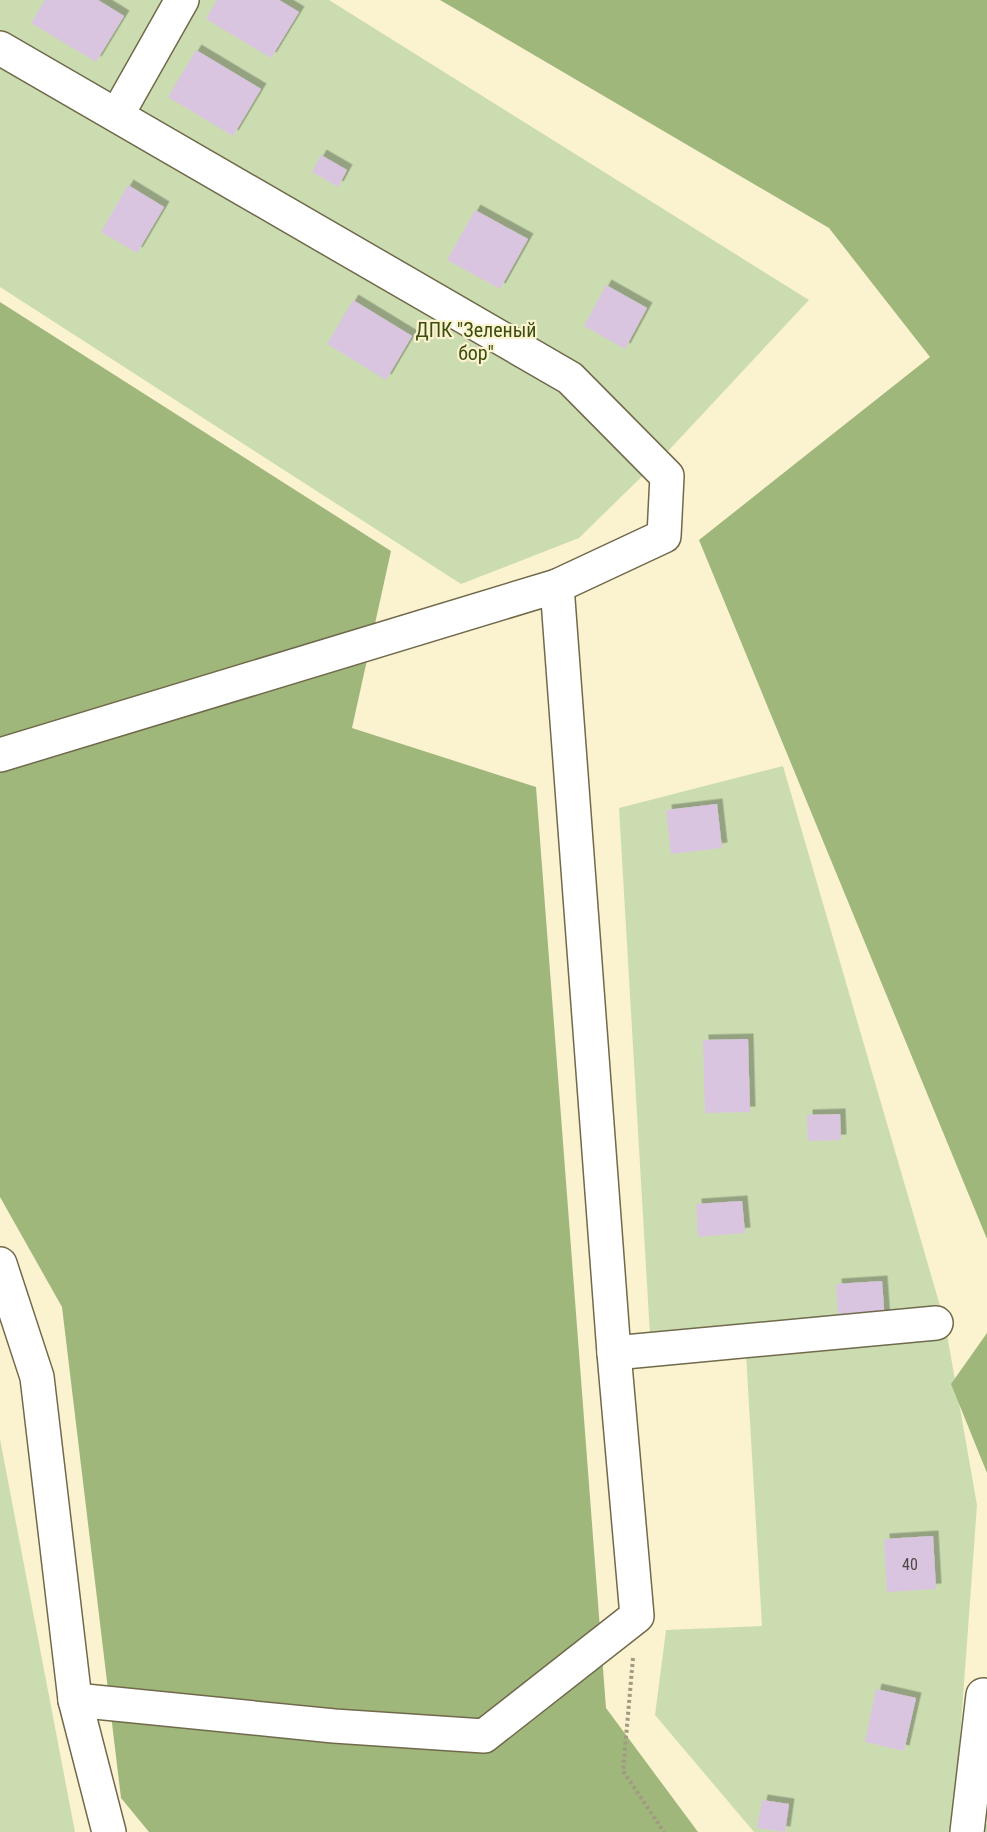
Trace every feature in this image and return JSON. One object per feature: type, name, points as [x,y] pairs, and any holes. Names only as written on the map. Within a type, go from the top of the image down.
[{"type":"street","points":[[117,115],[182,0]]},
{"type":"street","points":[[0,48],[570,378],[667,476],[664,536],[557,586],[0,755]]},
{"type":"street","points":[[75,1700],[334,1726],[484,1736],[637,1616],[614,1353],[557,586]]},
{"type":"street","points":[[0,1264],[37,1377],[75,1700],[109,1832]]},
{"type":"street","points":[[614,1353],[936,1323]]},
{"type":"street","points":[[967,1832],[983,1695]]},
{"type":"path","points":[[637,1616],[623,1771],[664,1832]]},
{"type":"green space","name":"ДПК \"Зеленый бор\"","points":[[0,0],[329,0],[809,300],[669,450],[579,538],[461,584],[0,287]]},
{"type":"green space","points":[[440,0],[987,0],[987,1239],[699,540],[930,357],[829,228]]},
{"type":"green space","points":[[0,302],[391,551],[352,728],[536,787],[606,1708],[698,1832],[149,1832],[121,1798],[62,1307],[0,1197]]},
{"type":"green space","points":[[783,766],[945,1323],[977,1505],[954,1821],[987,1824],[987,1832],[754,1832],[655,1715],[666,1630],[762,1626],[746,1354],[650,1335],[619,808]]},
{"type":"green space","points":[[987,1333],[987,1473],[951,1384]]},
{"type":"green space","points":[[0,1439],[75,1832],[0,1832]]},
{"type":"building","points":[[45,0],[98,0],[124,16],[96,62],[31,23]]},
{"type":"building","points":[[217,0],[279,0],[299,12],[271,58],[206,19]]},
{"type":"building","points":[[196,50],[261,89],[233,136],[168,97]]},
{"type":"building","points":[[321,155],[347,170],[338,187],[312,172]]},
{"type":"building","points":[[128,185],[164,207],[137,253],[101,232]]},
{"type":"building","points":[[475,210],[528,239],[500,289],[447,260]]},
{"type":"building","points":[[606,285],[647,308],[625,349],[584,326]]},
{"type":"building","points":[[353,300],[412,336],[386,380],[327,344]]},
{"type":"building","points":[[717,804],[722,848],[671,854],[666,810]]},
{"type":"building","points":[[748,1039],[750,1112],[705,1113],[703,1040]]},
{"type":"building","points":[[840,1114],[841,1140],[808,1141],[807,1115]]},
{"type":"building","points":[[742,1201],[745,1233],[698,1237],[696,1204]]},
{"type":"building","points":[[882,1281],[885,1322],[839,1325],[836,1284]]},
{"type":"building","points":[[933,1536],[936,1589],[887,1592],[884,1539]]},
{"type":"building","points":[[876,1689],[916,1698],[904,1751],[865,1742]]},
{"type":"building","points":[[762,1800],[789,1804],[785,1832],[757,1828]]}]
